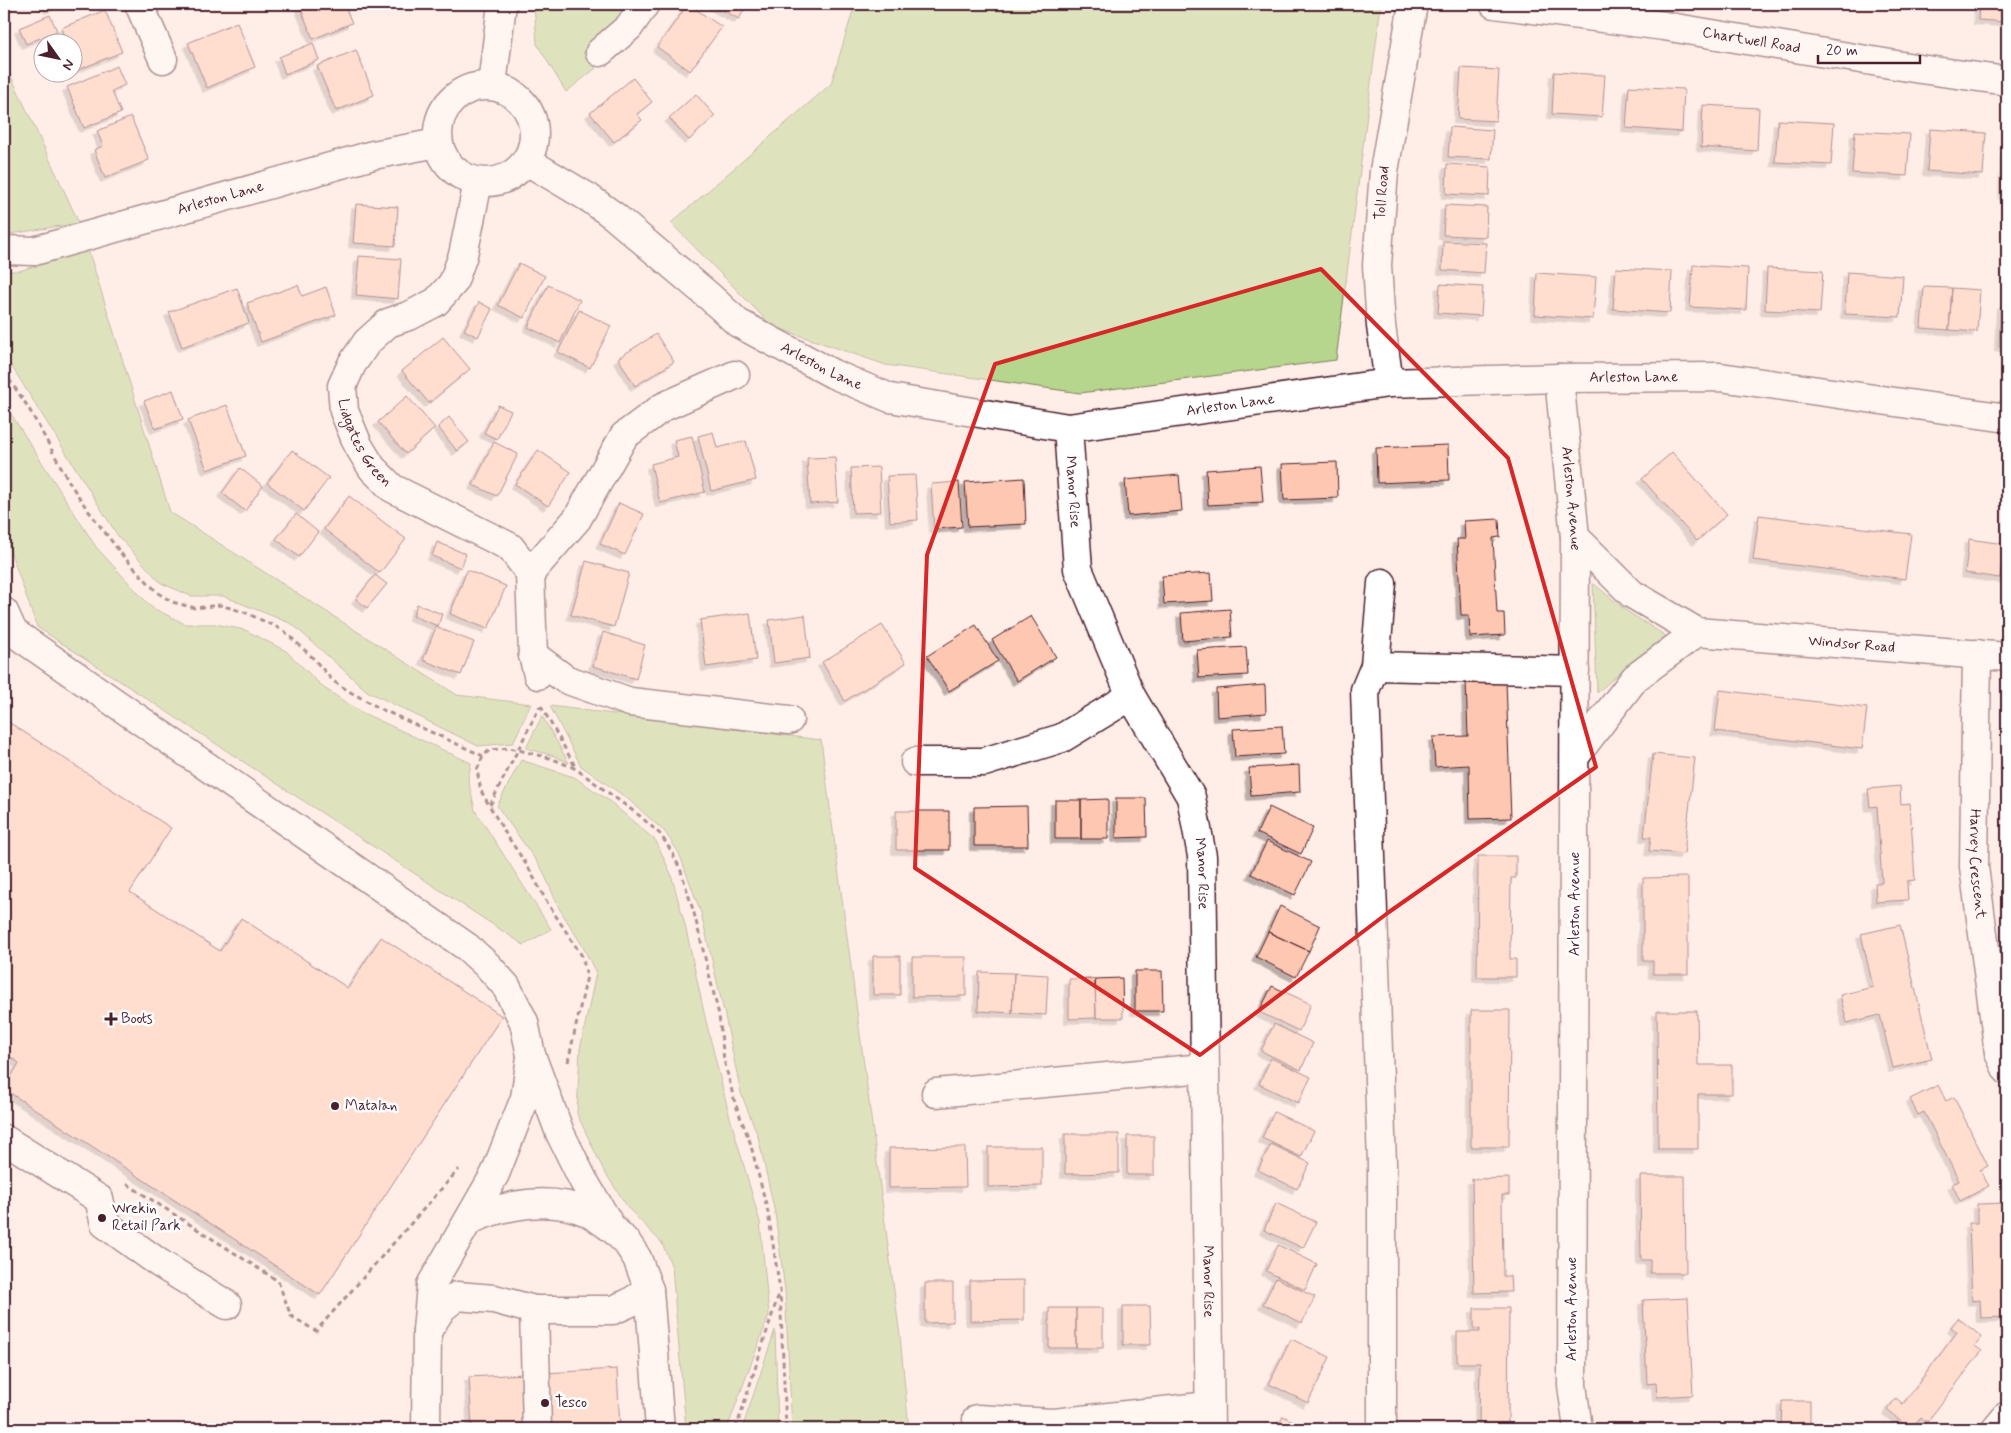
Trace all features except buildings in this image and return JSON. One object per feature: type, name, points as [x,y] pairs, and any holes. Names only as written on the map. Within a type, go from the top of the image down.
[{"type":"street","points":[[492,86],[502,4]]},
{"type":"street","points":[[600,52],[629,27],[645,4]]},
{"type":"street","name":"Toll Road","points":[[1389,383],[1381,326],[1377,265],[1384,171],[1413,4]]},
{"type":"street","name":"Chartwell Road","points":[[1494,4],[1664,26],[1920,69],[2007,81]]},
{"type":"street","points":[[147,6],[163,59]]},
{"type":"street","points":[[477,86],[492,86],[506,89],[518,97],[527,107],[533,120],[535,134],[533,148],[527,161],[506,179],[478,182],[464,178],[452,169],[443,157],[438,143],[438,128],[442,113],[450,100],[462,91],[477,86]]},
{"type":"street","name":"Arleston Lane","points":[[4,250],[34,250],[373,155],[438,143]]},
{"type":"street","name":"Arleston Lane","points":[[527,161],[614,216],[738,323],[825,370],[890,398],[1068,428],[1389,383],[1559,378],[1720,377],[2007,418]]},
{"type":"street","name":"Lidgates Green","points":[[478,182],[463,255],[453,283],[436,302],[411,315],[388,323],[368,342],[352,364],[342,386],[344,411],[372,468],[392,488],[510,547],[530,573]]},
{"type":"street","points":[[735,375],[663,407],[624,436],[577,519],[530,573],[536,665],[565,679],[630,702],[789,720]]},
{"type":"street","name":"Arleston Avenue","points":[[1559,378],[1575,538],[1576,755],[1572,1385],[1578,1429]]},
{"type":"street","name":"Manor Rise","points":[[977,1419],[1054,1422],[1209,1418],[1202,856],[1191,797],[1131,696],[1078,569],[1068,428]]},
{"type":"street","name":"Windsor Road","points":[[1575,538],[1632,594],[1697,632],[2007,657]]},
{"type":"street","points":[[1382,584],[1375,666],[1365,690],[1382,1163],[1382,1429]]},
{"type":"street","points":[[4,612],[12,632],[467,948],[488,966],[506,986],[524,1022],[531,1055],[560,1133],[583,1180],[611,1228]]},
{"type":"street","points":[[1576,755],[1635,678],[1697,632]]},
{"type":"street","name":"Harvey Crescent","points":[[1977,654],[1974,868],[1999,1053],[2007,1070]]},
{"type":"street","points":[[1375,666],[1575,671]]},
{"type":"street","points":[[915,762],[984,762],[1062,738],[1131,696]]},
{"type":"street","points":[[426,1429],[427,1331],[431,1285],[495,1174],[525,1098],[531,1055]]},
{"type":"street","points":[[936,1093],[1204,1068]]},
{"type":"street","points":[[4,1139],[99,1199],[105,1224],[159,1263],[227,1305]]},
{"type":"street","points":[[470,1220],[504,1207],[535,1204],[564,1205],[588,1212],[611,1228],[627,1243],[637,1258],[649,1290],[660,1429]]},
{"type":"street","points":[[427,1331],[442,1308],[457,1296],[494,1299],[534,1310],[613,1310],[629,1303],[649,1290]]},
{"type":"street","points":[[534,1310],[537,1429]]},
{"type":"street","points":[[1996,1429],[2007,1416]]},
{"type":"path","points":[[4,372],[28,407],[86,509],[123,556],[158,593],[172,602],[195,608],[220,605],[244,612],[283,630],[333,680],[352,693],[381,709],[483,756]]},
{"type":"path","points":[[490,806],[540,705],[576,769]]},
{"type":"path","points":[[567,1067],[587,976],[582,956],[558,921],[528,867],[481,791],[477,770],[483,756],[490,750],[508,748],[519,750],[553,759],[576,769],[640,816],[660,834],[672,852],[681,871],[694,912],[719,1015],[724,1060],[734,1103],[750,1142],[768,1212],[780,1290],[786,1429]]},
{"type":"path","points":[[120,1180],[278,1281],[291,1316],[316,1330],[461,1167]]},
{"type":"path","points":[[736,1429],[780,1290]]},
{"type":"highlighted area","points":[[1321,269],[1508,458],[1596,767],[1389,912],[1200,1055],[915,868],[927,555],[995,364]]},
{"type":"green space","points":[[534,4],[628,4],[617,19],[583,53],[596,68],[566,92],[537,44]]},
{"type":"green space","points":[[855,4],[1381,4],[1336,360],[1080,393],[886,365],[772,326],[671,223],[831,84]]},
{"type":"green space","points":[[4,61],[79,223],[4,235]]},
{"type":"green space","points":[[88,249],[170,512],[457,695],[531,704],[513,743],[478,746],[367,691],[292,624],[223,596],[191,596],[161,583],[118,536],[4,354],[4,271],[19,271]]},
{"type":"green space","points":[[4,403],[96,547],[151,607],[185,624],[215,624],[245,630],[286,651],[324,688],[361,712],[471,763],[468,779],[475,810],[551,929],[524,945],[37,627],[4,533]]},
{"type":"green space","points":[[1593,583],[1628,612],[1666,636],[1632,661],[1597,693]]},
{"type":"green space","points":[[550,706],[821,740],[900,1336],[909,1429],[792,1429],[785,1290],[775,1213],[758,1136],[741,1093],[701,913],[679,853],[665,832],[628,799],[581,766]]},
{"type":"green space","points":[[542,716],[569,763],[554,756],[526,748]]},
{"type":"green space","points":[[521,760],[574,777],[608,800],[656,841],[671,874],[685,925],[729,1114],[760,1222],[769,1315],[727,1429],[686,1429],[672,1267],[662,1243],[629,1209],[604,1171],[577,1114],[580,1049],[596,973],[582,945],[559,908],[542,869],[497,806]]},
{"type":"green space","points":[[775,1330],[778,1429],[742,1429]]},
{"type":"place","name":"Boots","points":[[111,1019]]},
{"type":"place","name":"Matalan","points":[[335,1106]]},
{"type":"place","name":"Wrekin Retail Park","points":[[102,1218]]},
{"type":"place","name":"Tesco","points":[[545,1403]]}]
